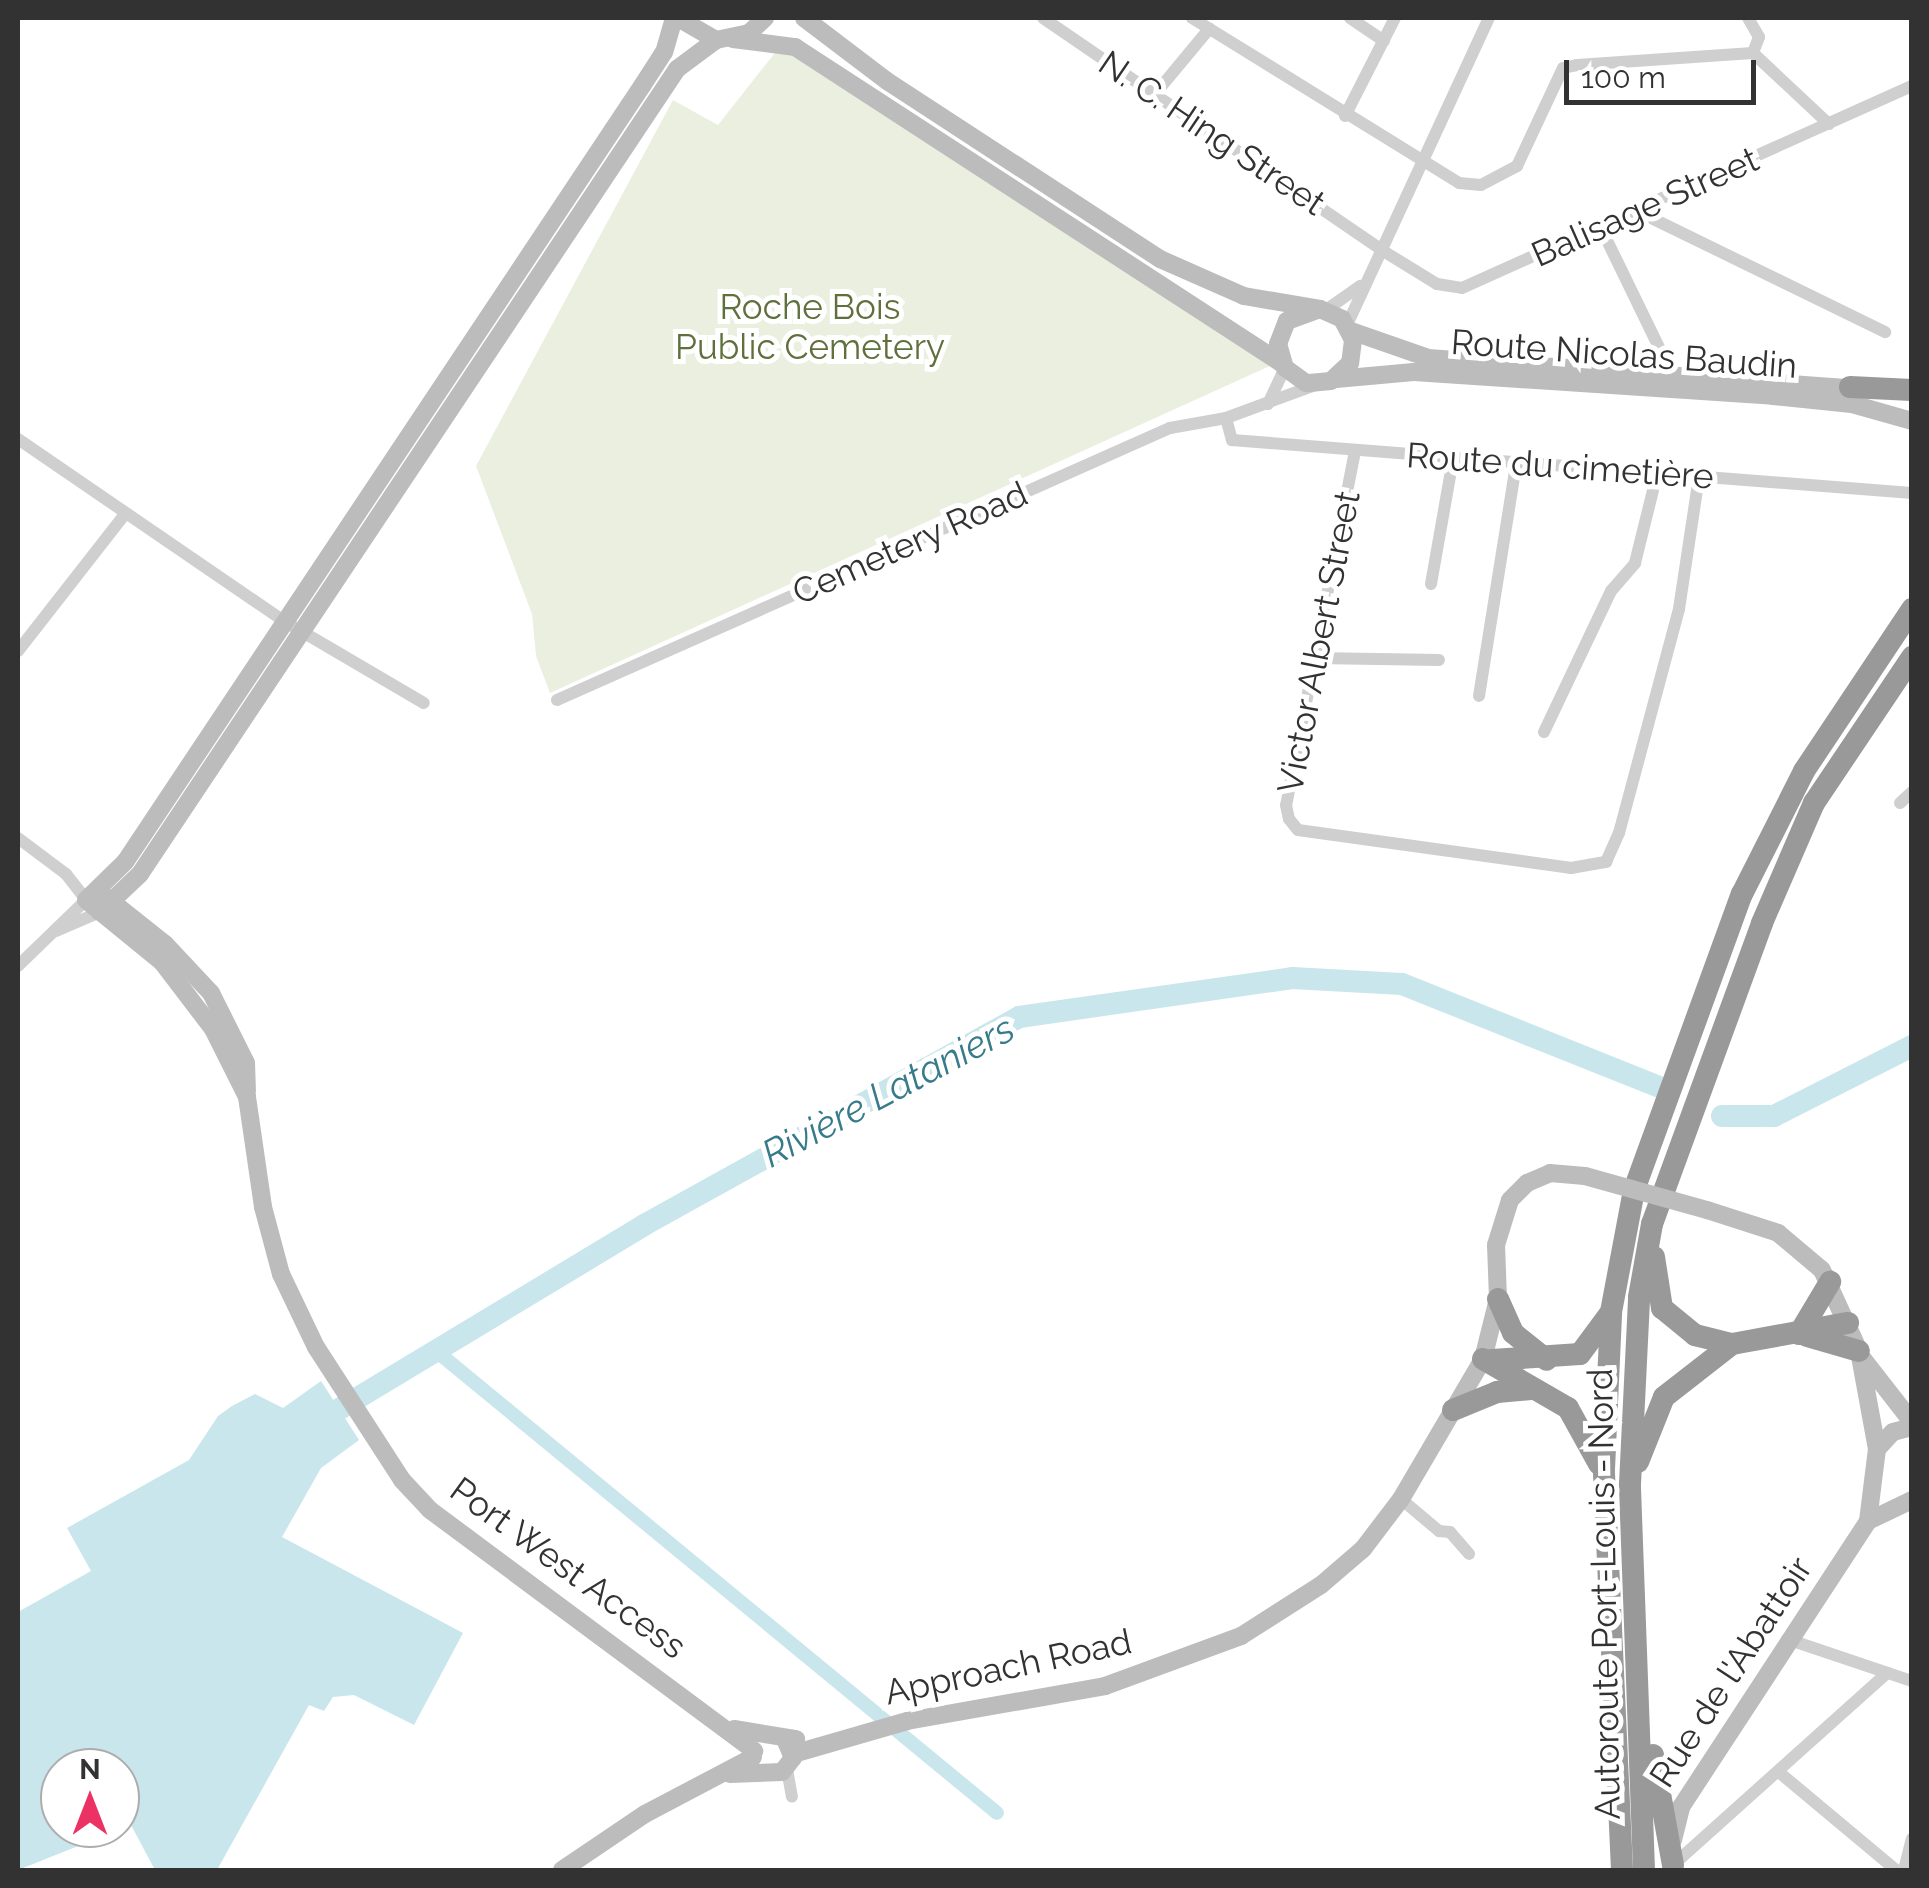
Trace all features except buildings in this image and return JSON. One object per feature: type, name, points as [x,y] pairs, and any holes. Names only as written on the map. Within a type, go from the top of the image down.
[{"type":"highway","points":[[1850,387],[1912,390]]},
{"type":"highway","name":"Autoroute Port-Louis - Nord","points":[[1622,1870],[1604,1476],[1611,1312],[1634,1190],[1742,894],[1804,771],[1912,608]]},
{"type":"highway","name":"Autoroute Port-Louis - Nord","points":[[1644,1870],[1630,1484],[1639,1297],[1652,1224],[1762,923],[1814,803],[1912,657]]},
{"type":"highway","points":[[1652,1224],[1662,1308],[1686,1332],[1732,1344],[1848,1323]]},
{"type":"highway","points":[[1799,1334],[1830,1282]]},
{"type":"highway","points":[[1498,1299],[1513,1333],[1547,1360]]},
{"type":"highway","points":[[1483,1359],[1547,1360],[1580,1354],[1611,1312]]},
{"type":"highway","points":[[1799,1334],[1859,1353]]},
{"type":"highway","points":[[1630,1484],[1664,1398],[1732,1344]]},
{"type":"highway","points":[[1483,1359],[1568,1408],[1586,1429],[1604,1476]]},
{"type":"highway","points":[[1454,1410],[1498,1392],[1534,1389]]},
{"type":"highway","points":[[1634,1633],[1674,1868]]},
{"type":"main road","points":[[100,902],[642,86],[664,52],[676,18],[724,40],[776,41],[808,55],[1283,366],[1325,382],[1350,363],[1349,328],[1323,310],[1244,296],[1160,259],[887,80],[804,18]]},
{"type":"main road","points":[[100,902],[302,633],[677,68],[765,18]]},
{"type":"main road","points":[[1283,366],[1278,344],[1287,321],[1323,310]]},
{"type":"main road","name":"Route Nicolas Baudin","points":[[1349,328],[1428,358],[1850,387],[1912,400]]},
{"type":"main road","name":"Route Nicolas Baudin","points":[[1325,382],[1414,372],[1773,396],[1852,404],[1912,420]]},
{"type":"main road","name":"Port West Access","points":[[100,902],[165,944],[211,993],[246,1063],[247,1097],[276,1258],[316,1347],[377,1448],[430,1510],[731,1729],[758,1754]]},
{"type":"main road","name":"Approach Road","points":[[788,1754],[827,1739],[907,1721],[1106,1686],[1242,1636],[1345,1567],[1401,1500],[1483,1359],[1498,1299],[1496,1246],[1510,1200],[1526,1182],[1550,1173],[1585,1176],[1778,1233],[1806,1252],[1830,1282],[1859,1353]]},
{"type":"main road","points":[[1859,1353],[1912,1424],[1893,1432],[1878,1449]]},
{"type":"main road","name":"Rue de l'Abattoir","points":[[1674,1868],[1680,1807],[1868,1521],[1878,1449],[1859,1353]]},
{"type":"main road","points":[[1876,1472],[1886,1490],[1912,1500]]},
{"type":"main road","points":[[1868,1521],[1912,1500]]},
{"type":"main road","points":[[758,1754],[788,1754]]},
{"type":"main road","points":[[562,1870],[645,1814],[758,1754],[788,1754]]},
{"type":"street","name":"N. C. Hing Street","points":[[1044,18],[1380,248]]},
{"type":"street","points":[[1192,18],[1421,164],[1459,183],[1481,185],[1517,166],[1563,68],[1753,53],[1829,124]]},
{"type":"street","points":[[1350,18],[1384,41]]},
{"type":"street","points":[[1345,116],[1395,18]]},
{"type":"street","points":[[1349,328],[1380,248],[1489,18]]},
{"type":"street","points":[[1753,53],[1754,21]]},
{"type":"street","points":[[1155,94],[1210,28]]},
{"type":"street","name":"Balisage Street","points":[[1380,248],[1437,284],[1462,288],[1639,212],[1912,86]]},
{"type":"street","points":[[1639,212],[1885,332]]},
{"type":"street","points":[[1601,228],[1665,360]]},
{"type":"street","points":[[1323,310],[1344,302],[1370,274]]},
{"type":"street","points":[[1268,404],[1283,366]]},
{"type":"street","name":"Cemetery Road","points":[[557,700],[1154,435],[1226,418],[1325,382]]},
{"type":"street","name":"Route du cimetière","points":[[1226,418],[1232,440],[1912,493]]},
{"type":"street","points":[[18,439],[302,633],[424,703]]},
{"type":"street","name":"Victor Albert Street","points":[[1355,451],[1286,806],[1298,830],[1593,868],[1612,853],[1648,731],[1679,609],[1699,476]]},
{"type":"street","points":[[1430,584],[1453,459]]},
{"type":"street","points":[[1479,696],[1516,464]]},
{"type":"street","points":[[1544,732],[1612,591],[1635,563],[1657,474]]},
{"type":"street","points":[[18,651],[125,514]]},
{"type":"street","points":[[1316,658],[1439,660]]},
{"type":"street","points":[[1900,803],[1912,792]]},
{"type":"street","points":[[18,838],[100,902],[54,932],[18,966]]},
{"type":"street","points":[[1401,1500],[1439,1530],[1450,1532],[1469,1554]]},
{"type":"street","points":[[1787,1639],[1912,1681]]},
{"type":"street","points":[[1674,1868],[1887,1673]]},
{"type":"street","points":[[788,1754],[792,1798]]},
{"type":"street","points":[[1780,1772],[1896,1870]]},
{"type":"street","points":[[1904,1870],[1912,1839]]},
{"type":"green space","name":"Roche Bois Public Cemetery","points":[[781,45],[1272,365],[550,693],[536,656],[532,614],[476,466],[673,100],[718,125]]},
{"type":"water","points":[[321,1381],[359,1440],[321,1468],[282,1537],[463,1633],[414,1725],[354,1695],[333,1697],[324,1711],[309,1705],[217,1870],[155,1870],[140,1842],[140,1748],[40,1748],[40,1848],[73,1848],[18,1870],[18,1612],[91,1571],[67,1528],[189,1460],[218,1416],[255,1394],[283,1408]]},
{"type":"waterway","name":"Rivière Lataniers","points":[[341,1408],[644,1225],[1019,1017],[1292,978],[1402,984],[1659,1087]]},
{"type":"waterway","name":"Rivière Lataniers","points":[[1722,1116],[1774,1116],[1912,1046]]},
{"type":"waterway","points":[[435,1350],[997,1813]]}]
